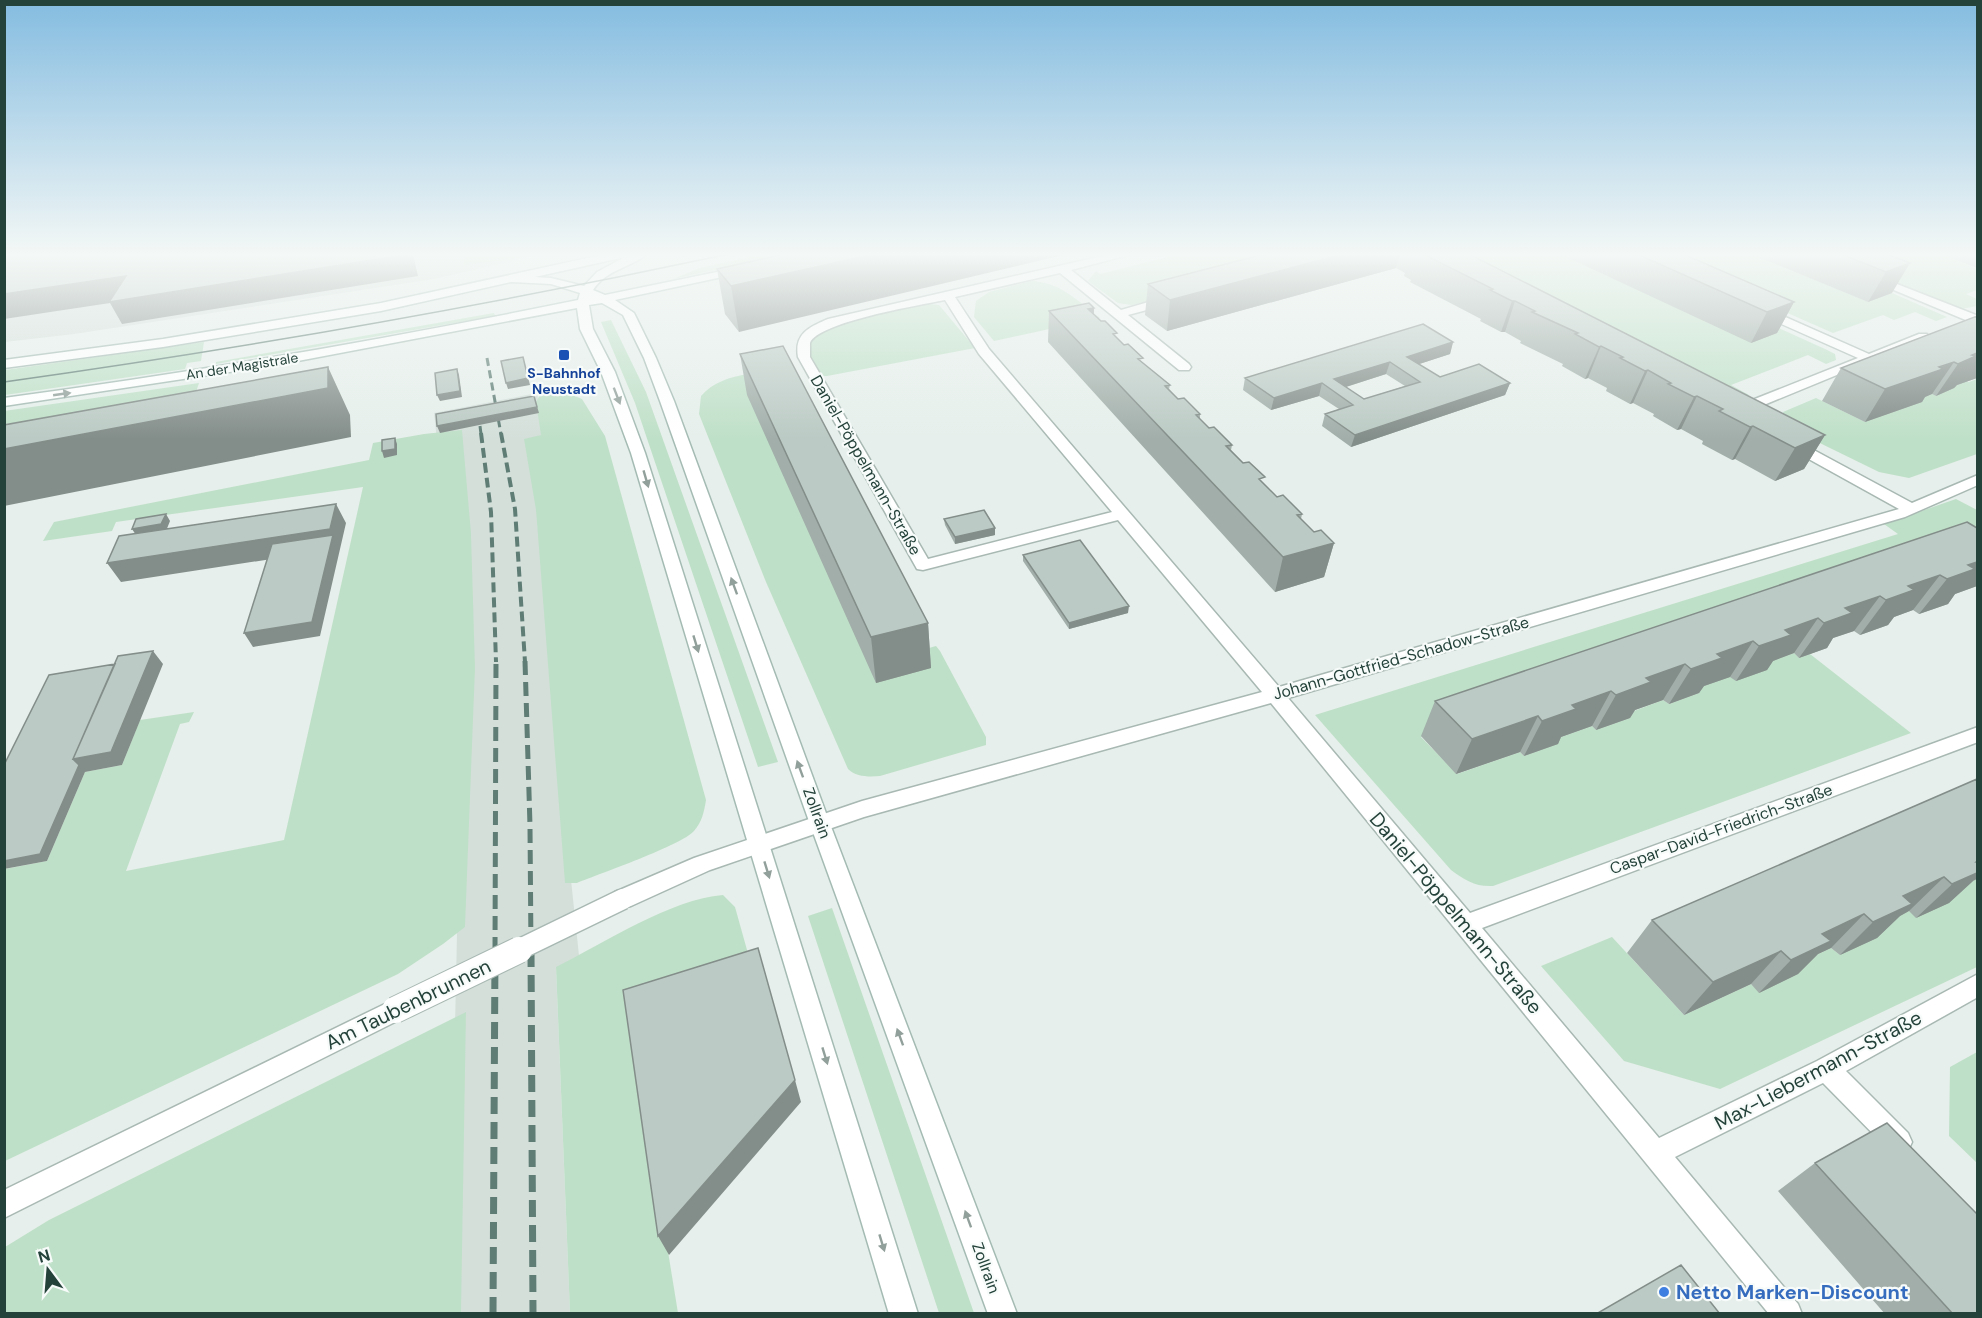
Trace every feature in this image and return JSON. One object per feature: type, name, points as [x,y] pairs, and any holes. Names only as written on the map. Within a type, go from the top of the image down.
[{"type":"street","name":"An der Magistrale","points":[[4,364],[212,336],[331,316]]},
{"type":"street","name":"An der Magistrale","points":[[4,402],[316,354],[495,316]]},
{"type":"street","points":[[584,316],[584,322],[608,371],[636,444],[904,1314]]},
{"type":"street","name":"Zollrain","points":[[629,316],[650,358],[667,401],[820,824],[1003,1314]]},
{"type":"street","name":"Daniel-Pöppelmann-Straße","points":[[859,316],[832,322],[811,331],[802,340],[804,357],[923,565],[1122,514]]},
{"type":"street","name":"Daniel-Pöppelmann-Straße","points":[[961,316],[984,351],[1275,695],[1788,1314]]},
{"type":"street","points":[[1121,316],[1184,367]]},
{"type":"street","points":[[1773,316],[1868,358]]},
{"type":"street","points":[[1755,424],[1729,410],[1972,318],[1966,316]]},
{"type":"street","points":[[1775,435],[1909,508]]},
{"type":"street","name":"Johann-Gottfried-Schadow-Straße","points":[[820,824],[1012,766],[1275,695],[1900,514],[1977,479]]},
{"type":"street","name":"Caspar-David-Friedrich-Straße","points":[[1465,925],[1977,734]]},
{"type":"street","name":"Am Taubenbrunnen","points":[[4,1205],[623,899],[702,864],[820,824]]},
{"type":"street","name":"Max-Liebermann-Straße","points":[[1656,1153],[1826,1069],[1977,984]]},
{"type":"street","points":[[1826,1069],[1919,1162]]},
{"type":"shaded area","points":[[5,316],[195,316],[74,334],[5,342]]},
{"type":"shaded area","points":[[537,393],[554,497],[571,880],[580,965],[556,968],[570,1313],[456,1313],[457,933],[442,485],[434,413]]},
{"type":"green space","points":[[480,316],[495,316],[216,364],[216,362]]},
{"type":"green space","points":[[863,316],[948,316],[975,348],[821,376],[808,356],[813,338],[833,326]]},
{"type":"green space","points":[[1097,316],[1100,318],[994,341],[974,317]]},
{"type":"green space","points":[[1565,316],[1693,316],[1715,326],[1700,316],[1751,316],[1835,354],[1836,360],[1826,364],[1808,355],[1731,385],[1749,395],[1730,398]]},
{"type":"green space","points":[[1793,316],[1882,316],[1833,333]]},
{"type":"green space","points":[[1884,316],[1906,316],[1894,320]]},
{"type":"green space","points":[[1923,316],[1947,317],[1936,321]]},
{"type":"green space","points":[[611,320],[646,392],[778,762],[758,767],[635,403],[601,322]]},
{"type":"green space","points":[[204,342],[201,361],[187,363],[185,369],[5,395],[5,370]]},
{"type":"green space","points":[[748,374],[929,648],[936,646],[940,651],[986,737],[986,745],[880,776],[859,775],[848,769],[766,582],[699,414],[701,396],[706,391],[722,381]]},
{"type":"green space","points":[[1977,379],[1977,454],[1909,478],[1879,472],[1785,426],[1783,412],[1816,398],[1865,422],[1921,402],[1918,400],[1932,394],[1936,396],[1965,381]]},
{"type":"green space","points":[[199,383],[193,401],[5,424],[4,411]]},
{"type":"green space","points":[[562,391],[582,399],[605,436],[706,800],[699,824],[686,837],[658,851],[577,883],[565,883],[536,510],[524,439],[541,435],[536,402],[540,395]]},
{"type":"green space","points":[[462,430],[471,533],[475,668],[465,927],[398,974],[5,1161],[5,869],[47,861],[85,772],[122,765],[140,720],[194,712],[189,722],[180,724],[126,871],[284,840],[363,487],[116,522],[112,531],[43,541],[54,522],[369,460],[373,443]]},
{"type":"green space","points":[[1956,499],[1977,510],[1977,579],[1421,737],[1457,774],[1520,752],[1524,756],[1557,744],[1553,740],[1592,726],[1596,730],[1630,718],[1626,714],[1663,700],[1669,704],[1699,693],[1694,689],[1794,653],[1799,658],[1810,654],[1911,733],[1493,886],[1470,882],[1451,870],[1315,715],[1898,534],[1884,524]]},
{"type":"green space","points":[[1977,879],[1977,967],[1720,1089],[1624,1061],[1541,966],[1612,937],[1684,1015],[1751,984],[1760,992],[1790,967],[1831,948],[1840,955],[1869,930]]},
{"type":"green space","points":[[723,895],[735,907],[754,975],[665,1233],[678,1313],[570,1313],[556,967],[660,913],[703,898]]},
{"type":"green space","points":[[832,908],[974,1313],[939,1313],[808,916]]},
{"type":"green space","points":[[466,1012],[461,1313],[5,1313],[5,1247],[49,1220]]},
{"type":"green space","points":[[1977,1052],[1977,1163],[1949,1136],[1950,1067]]},
{"type":"building","points":[[1053,316],[1095,316],[1101,321],[1105,321],[1117,333],[1113,334],[1124,345],[1128,344],[1143,358],[1138,359],[1170,385],[1165,386],[1178,399],[1184,398],[1200,414],[1196,415],[1209,428],[1214,427],[1232,445],[1226,446],[1243,463],[1249,462],[1265,477],[1259,479],[1277,497],[1283,495],[1302,514],[1297,515],[1314,532],[1321,530],[1334,543],[1283,557]]},
{"type":"building","points":[[1540,316],[1590,316],[1825,435],[1795,448],[1719,411],[1723,409],[1668,384],[1671,383],[1575,334],[1578,333]]},
{"type":"building","points":[[1977,316],[1977,353],[1972,355],[1976,356],[1958,364],[1954,362],[1939,367],[1943,369],[1885,389],[1841,368]]},
{"type":"building","points":[[1423,324],[1453,342],[1407,357],[1440,377],[1479,364],[1510,383],[1355,435],[1325,414],[1353,405],[1322,383],[1274,398],[1245,378]],"holes":[[[1390,362],[1420,382],[1364,399],[1334,379]]]},
{"type":"building","points":[[783,346],[928,623],[871,637],[740,354]]},
{"type":"building","points":[[523,357],[528,378],[506,383],[501,361]]},
{"type":"building","points":[[328,367],[328,388],[4,449],[4,425]]},
{"type":"building","points":[[457,369],[460,391],[437,395],[435,373]]},
{"type":"building","points":[[534,396],[537,407],[437,426],[436,414]]},
{"type":"building","points":[[395,438],[395,449],[382,451],[382,440]]},
{"type":"building","points":[[336,504],[330,529],[107,563],[119,536]]},
{"type":"building","points":[[984,510],[995,528],[955,537],[944,519]]},
{"type":"building","points":[[166,514],[161,524],[132,529],[136,519]]},
{"type":"building","points":[[1967,522],[1977,528],[1977,562],[1968,565],[1975,569],[1947,579],[1940,575],[1908,586],[1914,590],[1886,600],[1880,596],[1845,608],[1852,613],[1824,623],[1818,618],[1785,630],[1791,635],[1759,646],[1753,641],[1717,654],[1722,658],[1691,669],[1685,664],[1646,678],[1651,682],[1616,695],[1611,691],[1572,705],[1576,709],[1542,721],[1538,716],[1472,739],[1435,701]]},
{"type":"building","points":[[333,535],[312,622],[244,633],[272,544]]},
{"type":"building","points":[[1080,540],[1129,606],[1069,623],[1023,555]]},
{"type":"building","points":[[153,651],[111,752],[73,759],[118,656]]},
{"type":"building","points":[[115,664],[73,759],[79,765],[40,854],[4,861],[4,765],[49,675]]},
{"type":"building","points":[[1977,779],[1977,873],[1952,884],[1944,877],[1903,896],[1912,904],[1873,922],[1864,914],[1822,934],[1831,941],[1791,960],[1781,951],[1713,982],[1652,920]]},
{"type":"building","points":[[758,948],[795,1080],[658,1236],[623,990]]},
{"type":"building","points":[[1887,1123],[1977,1214],[1977,1314],[1953,1314],[1815,1163]]},
{"type":"building","name":"Netto Marken-Discount","points":[[1681,1265],[1720,1314],[1596,1314]]},
{"type":"tram line","points":[[4,382],[186,355],[415,316]]},
{"type":"railway","points":[[487,358],[501,434]]},
{"type":"railway","points":[[480,426],[481,434]]},
{"type":"railway","points":[[481,433],[491,512],[496,662]]},
{"type":"railway","points":[[501,433],[515,509],[525,662]]},
{"type":"railway","points":[[525,661],[531,951]]},
{"type":"railway","points":[[495,951],[496,662]]},
{"type":"railway","points":[[493,1314],[495,950]]},
{"type":"railway","points":[[531,950],[533,1314]]},
{"type":"place","name":"S-Bahnhof Neustadt","points":[[564,355]]},
{"type":"place","name":"Netto Marken-Discount","points":[[1664,1292]]}]
